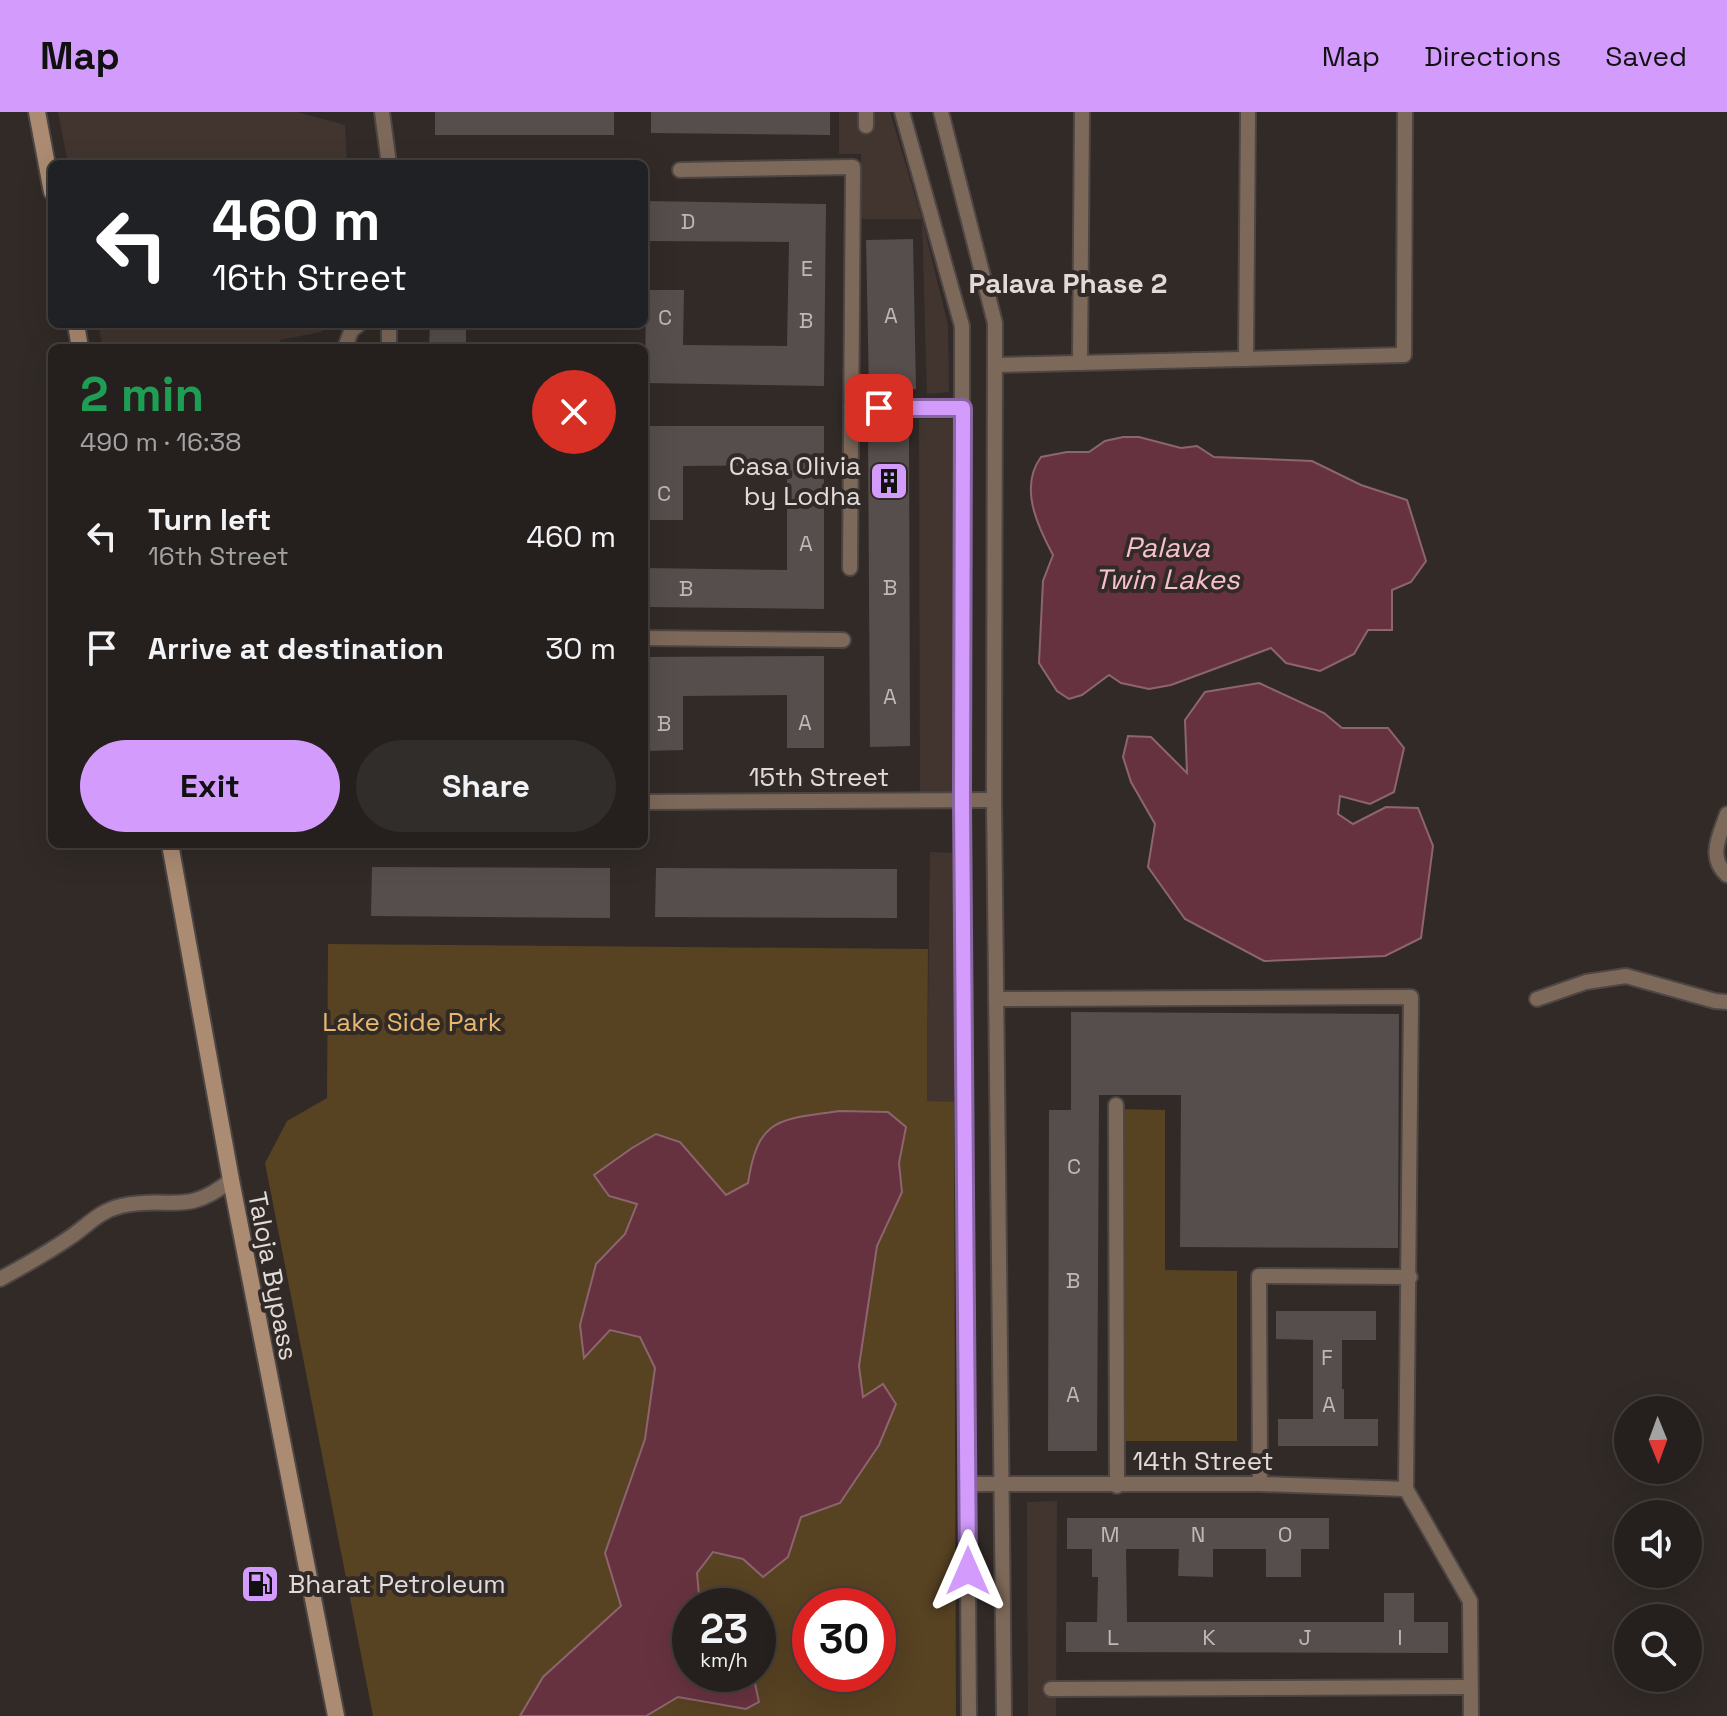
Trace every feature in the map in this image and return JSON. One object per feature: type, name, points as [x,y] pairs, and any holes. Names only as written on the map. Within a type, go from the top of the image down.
[{"type":"main road","points":[[37,112],[48,171]]},
{"type":"main road","name":"Taloja Bypass","points":[[171,848],[231,1180],[336,1716]]},
{"type":"street","points":[[382,112],[388,160]]},
{"type":"street","points":[[902,112],[962,326],[969,1716]]},
{"type":"street","points":[[941,112],[995,323],[994,800],[1004,1716]]},
{"type":"street","points":[[1080,363],[1082,112]]},
{"type":"street","points":[[1246,359],[1248,112]]},
{"type":"street","points":[[995,365],[1404,355],[1405,112]]},
{"type":"street","points":[[680,170],[853,167],[850,568]]},
{"type":"street","points":[[851,408],[963,408]]},
{"type":"street","points":[[648,638],[843,640]]},
{"type":"street","name":"15th Street","points":[[648,802],[994,800]]},
{"type":"street","points":[[1727,814],[1715,847],[1716,859],[1727,875]]},
{"type":"street","points":[[1537,999],[1586,982],[1626,976],[1727,1002]]},
{"type":"street","points":[[996,999],[1411,997],[1406,1489],[1470,1601],[1471,1716]]},
{"type":"street","points":[[1116,1105],[1117,1486]]},
{"type":"street","points":[[0,1279],[71,1237],[98,1215],[118,1207],[142,1203],[197,1202],[231,1180]]},
{"type":"street","points":[[1260,1484],[1259,1276],[1410,1277]]},
{"type":"street","name":"14th Street","points":[[967,1484],[1260,1484],[1406,1489]]},
{"type":"street","points":[[1051,1689],[1470,1687]]},
{"type":"shaded area","points":[[58,112],[297,112],[345,125],[347,160],[67,160]]},
{"type":"shaded area","points":[[839,112],[890,112],[922,219],[860,219],[861,154],[839,154]]},
{"type":"shaded area","points":[[922,219],[948,325],[949,392],[927,394]]},
{"type":"shaded area","points":[[99,328],[324,328],[321,332],[280,340],[280,344],[102,344]]},
{"type":"shaded area","points":[[919,419],[957,419],[958,792],[920,792]]},
{"type":"shaded area","points":[[930,852],[957,853],[954,1102],[927,1102]]},
{"type":"shaded area","points":[[1057,1501],[1056,1716],[1028,1716],[1027,1502]]},
{"type":"green space","name":"Lake Side Park","points":[[328,944],[928,949],[927,1101],[954,1102],[956,1716],[373,1716],[265,1163],[287,1121],[327,1098]]},
{"type":"green space","points":[[1122,1109],[1165,1110],[1165,1270],[1237,1271],[1237,1441],[1121,1441]]},
{"type":"water","name":"Palava Twin Lakes","points":[[1139,437],[1181,448],[1197,446],[1214,457],[1312,461],[1361,485],[1407,500],[1426,561],[1411,582],[1392,590],[1392,630],[1368,630],[1354,654],[1320,671],[1286,663],[1271,648],[1171,685],[1149,689],[1121,683],[1109,675],[1082,695],[1069,699],[1057,691],[1039,663],[1043,581],[1053,555],[1036,519],[1031,481],[1041,457],[1089,452],[1105,441]]},
{"type":"water","points":[[1259,683],[1324,713],[1342,728],[1388,728],[1404,748],[1394,792],[1370,804],[1340,796],[1338,814],[1353,824],[1386,807],[1418,808],[1433,846],[1421,938],[1385,956],[1264,961],[1185,919],[1148,867],[1155,824],[1131,782],[1123,757],[1128,736],[1151,737],[1187,773],[1185,720],[1205,692]]},
{"type":"water","points":[[839,1111],[888,1112],[906,1127],[899,1163],[902,1192],[877,1246],[859,1366],[863,1397],[883,1384],[896,1404],[879,1445],[840,1503],[801,1517],[788,1557],[763,1577],[743,1559],[713,1552],[697,1573],[698,1588],[672,1588],[672,1692],[757,1692],[759,1702],[746,1709],[678,1697],[646,1716],[520,1716],[543,1677],[621,1606],[605,1553],[645,1439],[655,1368],[640,1337],[610,1330],[584,1358],[580,1325],[596,1264],[625,1234],[637,1204],[609,1196],[594,1175],[656,1134],[680,1142],[726,1195],[748,1183],[752,1161],[766,1133],[775,1125]]},
{"type":"building","points":[[435,112],[614,112],[614,135],[435,135]]},
{"type":"building","points":[[651,112],[830,112],[830,135],[651,133]]},
{"type":"building","points":[[648,201],[826,204],[824,386],[648,383],[648,344],[645,344],[648,290],[684,290],[683,345],[787,346],[789,242],[648,241]]},
{"type":"building","points":[[913,239],[916,389],[869,390],[866,240]]},
{"type":"building","points":[[430,328],[466,328],[466,344],[429,344]]},
{"type":"building","points":[[648,426],[824,426],[824,609],[648,607],[648,568],[787,570],[787,465],[683,466],[683,520],[648,520]]},
{"type":"building","points":[[868,430],[909,430],[910,746],[870,747]]},
{"type":"building","points":[[824,656],[824,748],[787,748],[787,695],[683,696],[683,750],[648,751],[648,657]]},
{"type":"building","points":[[372,867],[610,868],[610,918],[371,916]]},
{"type":"building","points":[[656,868],[897,869],[897,918],[655,917]]},
{"type":"building","points":[[1071,1012],[1399,1014],[1398,1248],[1180,1247],[1181,1095],[1099,1095],[1097,1451],[1048,1451],[1049,1110],[1071,1110]]},
{"type":"building","points":[[1276,1311],[1376,1311],[1376,1340],[1342,1340],[1342,1389],[1344,1419],[1378,1419],[1378,1446],[1278,1446],[1278,1419],[1313,1419],[1313,1340],[1276,1339]]},
{"type":"building","points":[[1067,1518],[1329,1518],[1329,1549],[1301,1549],[1301,1577],[1266,1577],[1266,1549],[1213,1549],[1213,1577],[1178,1576],[1179,1549],[1126,1549],[1127,1622],[1384,1622],[1384,1593],[1414,1593],[1414,1622],[1448,1622],[1448,1653],[1066,1652],[1066,1622],[1097,1622],[1098,1577],[1092,1577],[1092,1549],[1067,1549]]},
{"type":"place","name":"Casa Olivia by Lodha","points":[[889,481]]},
{"type":"place","name":"Bharat Petroleum","points":[[260,1584]]},
{"type":"district","name":"Palava Phase 2","points":[[1068,283]]},
{"type":"route","points":[[879,408],[963,408],[962,801],[968,1571]]}]
